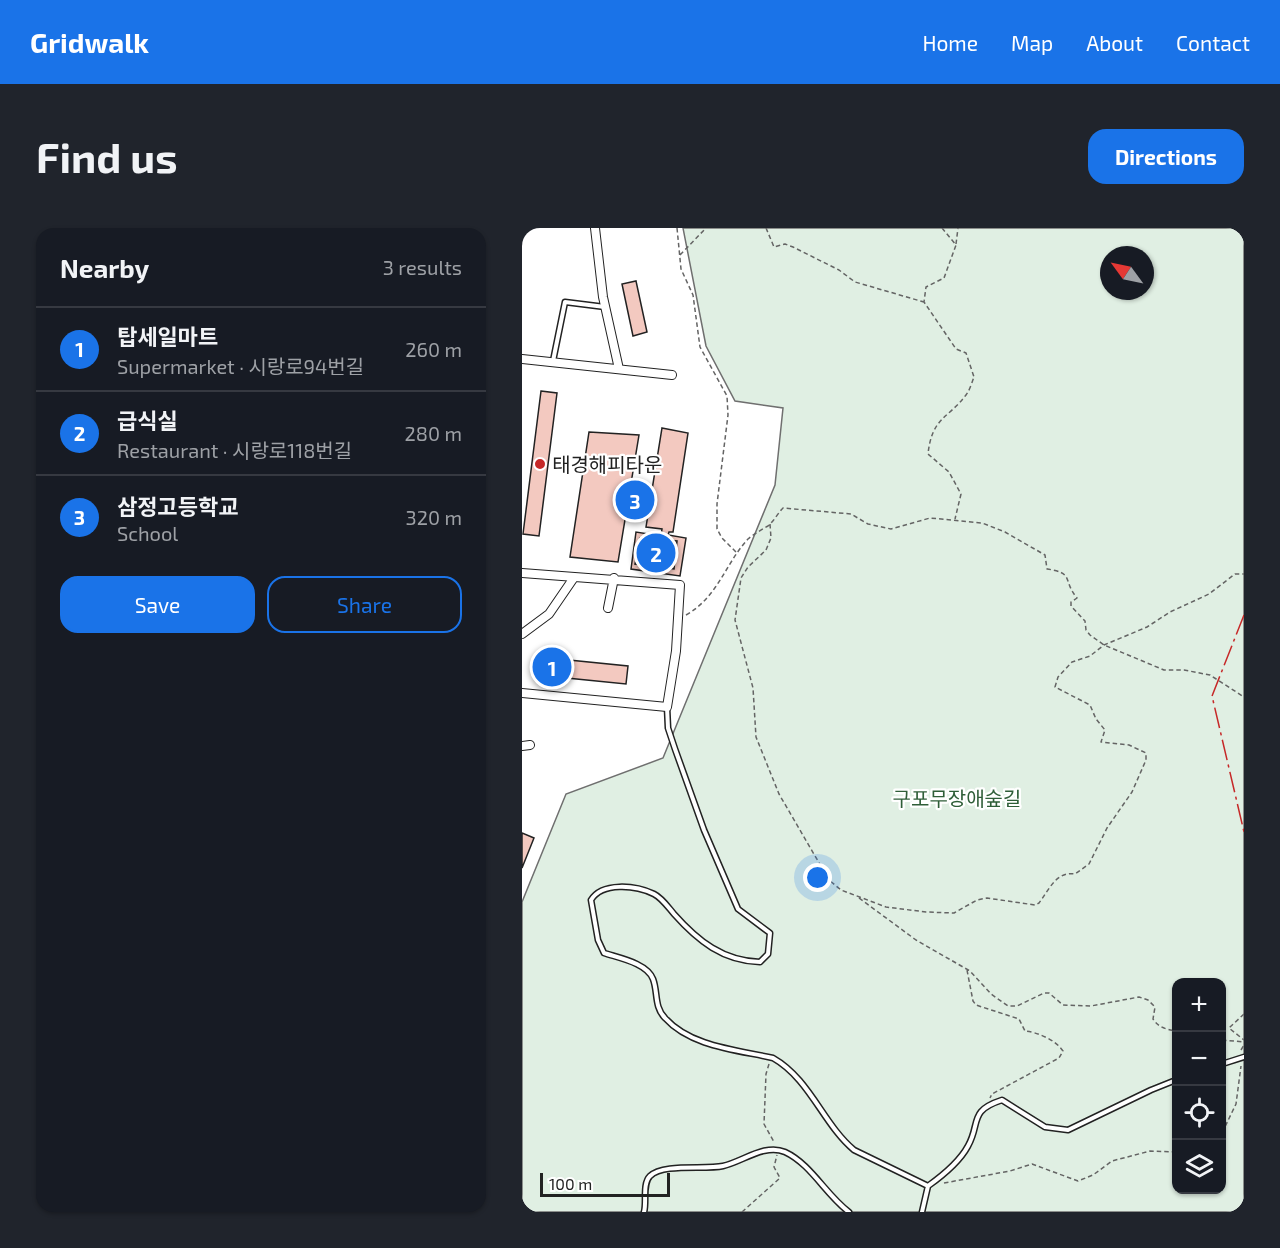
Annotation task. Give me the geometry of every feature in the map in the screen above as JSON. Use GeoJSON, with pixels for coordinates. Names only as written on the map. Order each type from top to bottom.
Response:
{"type":"FeatureCollection","features":[{"type":"Feature","properties":{"kind":"street"},"geometry":{"type":"LineString","coordinates":[[595,228],[606,307],[619,369]]}},
{"type":"Feature","properties":{"kind":"street"},"geometry":{"type":"LineString","coordinates":[[522,359],[672,375]]}},
{"type":"Feature","properties":{"kind":"street"},"geometry":{"type":"LineString","coordinates":[[522,573],[573,579],[614,578],[680,585],[679,618],[667,707],[522,693]]}},
{"type":"Feature","properties":{"kind":"street"},"geometry":{"type":"LineString","coordinates":[[608,608],[614,578]]}},
{"type":"Feature","properties":{"kind":"street"},"geometry":{"type":"LineString","coordinates":[[522,633],[549,614],[573,579]]}},
{"type":"Feature","properties":{"kind":"lane"},"geometry":{"type":"LineString","coordinates":[[552,362],[565,302],[606,307]]}},
{"type":"Feature","properties":{"kind":"lane"},"geometry":{"type":"LineString","coordinates":[[667,707],[668,728],[704,830],[738,909],[770,933],[768,954],[760,962],[729,958],[696,937],[654,895],[622,888],[603,888],[596,892],[591,900],[598,940],[604,953],[645,969],[653,979],[654,997],[663,1017],[676,1029],[696,1039],[778,1061],[799,1080],[854,1150],[928,1186]]}},
{"type":"Feature","properties":{"kind":"lane"},"geometry":{"type":"LineString","coordinates":[[1226,1062],[1241,1057]]}},
{"type":"Feature","properties":{"kind":"lane"},"geometry":{"type":"LineString","coordinates":[[922,1212],[928,1186],[940,1178],[969,1145],[978,1115],[987,1105],[1002,1101],[1045,1127],[1068,1130],[1172,1082]]}},
{"type":"Feature","properties":{"kind":"lane"},"geometry":{"type":"LineString","coordinates":[[644,1212],[646,1182],[655,1173],[690,1167],[721,1167],[766,1150],[777,1150],[796,1160],[835,1202],[849,1212]]}},
{"type":"Feature","properties":{"kind":"path"},"geometry":{"type":"LineString","coordinates":[[677,228],[681,268],[693,295],[700,347],[727,396],[728,415],[717,504],[717,529],[722,538],[738,553]]}},
{"type":"Feature","properties":{"kind":"path"},"geometry":{"type":"LineString","coordinates":[[679,256],[706,228]]}},
{"type":"Feature","properties":{"kind":"path"},"geometry":{"type":"LineString","coordinates":[[766,228],[766,234],[774,247],[786,244],[793,246],[839,270],[855,282],[924,302],[956,349],[966,353],[974,377],[967,394],[949,410],[930,438],[928,454],[949,472],[961,494],[955,520]]}},
{"type":"Feature","properties":{"kind":"path"},"geometry":{"type":"LineString","coordinates":[[942,228],[956,245]]}},
{"type":"Feature","properties":{"kind":"path"},"geometry":{"type":"LineString","coordinates":[[924,302],[926,287],[944,278],[956,245],[958,228]]}},
{"type":"Feature","properties":{"kind":"path"},"geometry":{"type":"LineString","coordinates":[[679,618],[710,597],[730,562],[750,538],[770,524],[783,508],[850,514],[868,524],[891,529],[924,518],[955,520],[994,526],[1045,555],[1047,569],[1068,575],[1070,590],[1077,598],[1071,602],[1071,606],[1085,621],[1086,630],[1090,635],[1104,645],[1164,670],[1184,670],[1210,675],[1244,697]]}},
{"type":"Feature","properties":{"kind":"path"},"geometry":{"type":"LineString","coordinates":[[770,524],[771,538],[766,550],[748,567],[741,578],[735,620],[753,688],[756,737],[779,794],[824,872],[835,885],[886,907],[954,913],[977,900],[987,898],[1035,905],[1039,903],[1055,880],[1070,873],[1075,874],[1089,864],[1113,819],[1132,792],[1146,760],[1146,753],[1142,749],[1118,742],[1101,742],[1105,730],[1093,715],[1090,705],[1055,687],[1058,677],[1072,662],[1090,656],[1104,645],[1147,627],[1170,612],[1209,594],[1235,574],[1244,574]]}},
{"type":"Feature","properties":{"kind":"path"},"geometry":{"type":"LineString","coordinates":[[856,896],[916,940],[967,969],[991,994],[1008,1006],[1017,1006],[1044,993],[1049,993],[1063,1005],[1091,1006],[1139,997],[1148,1000],[1155,1007],[1153,1019],[1156,1024],[1162,1029],[1172,1030]]}},
{"type":"Feature","properties":{"kind":"path"},"geometry":{"type":"LineString","coordinates":[[967,969],[976,1005],[1019,1019],[1025,1031],[1036,1032],[1059,1045],[1063,1051],[1059,1058],[1036,1072],[992,1094],[987,1105]]}},
{"type":"Feature","properties":{"kind":"path"},"geometry":{"type":"LineString","coordinates":[[1244,1014],[1229,1028],[1244,1042]]}},
{"type":"Feature","properties":{"kind":"path"},"geometry":{"type":"LineString","coordinates":[[1226,1040],[1244,1042]]}},
{"type":"Feature","properties":{"kind":"path"},"geometry":{"type":"LineString","coordinates":[[1226,1125],[1232,1116],[1239,1094],[1244,1042]]}},
{"type":"Feature","properties":{"kind":"path"},"geometry":{"type":"LineString","coordinates":[[742,1212],[780,1178],[774,1167],[777,1150],[764,1124],[765,1074],[769,1064],[778,1061]]}},
{"type":"Feature","properties":{"kind":"path"},"geometry":{"type":"LineString","coordinates":[[944,1182],[1010,1171],[1032,1164],[1078,1181],[1093,1175],[1112,1161],[1150,1151],[1172,1152]]}},
{"type":"Feature","properties":{"kind":"green space","name":"구포무장애숲길"},"geometry":{"type":"Polygon","coordinates":[[[683,228],[1244,228],[1244,1212],[522,1212],[522,902],[566,794],[663,758],[775,485],[783,408],[735,401],[706,346],[683,228]]]}},
{"type":"Feature","properties":{"kind":"building"},"geometry":{"type":"Polygon","coordinates":[[[636,281],[647,332],[633,336],[622,284],[636,281]]]}},
{"type":"Feature","properties":{"kind":"building","name":"태경해피타운"},"geometry":{"type":"Polygon","coordinates":[[[541,391],[557,393],[539,536],[523,534],[541,391]]]}},
{"type":"Feature","properties":{"kind":"building"},"geometry":{"type":"Polygon","coordinates":[[[662,428],[688,433],[673,532],[669,532],[668,535],[686,538],[680,576],[631,569],[636,532],[661,536],[662,529],[646,527],[662,428]]]}},
{"type":"Feature","properties":{"kind":"building"},"geometry":{"type":"Polygon","coordinates":[[[589,432],[639,435],[618,562],[570,557],[589,432]]]}},
{"type":"Feature","properties":{"kind":"building"},"geometry":{"type":"Polygon","coordinates":[[[640,538],[677,541],[674,569],[635,564],[640,538]]]}},
{"type":"Feature","properties":{"kind":"building"},"geometry":{"type":"Polygon","coordinates":[[[549,658],[628,666],[626,684],[547,676],[549,658]]]}},
{"type":"Feature","properties":{"kind":"building"},"geometry":{"type":"Polygon","coordinates":[[[522,833],[534,838],[522,868],[522,833]]]}},
{"type":"Feature","properties":{"kind":"power"},"geometry":{"type":"LineString","coordinates":[[1244,615],[1212,696],[1244,832]]}},
{"type":"Feature","properties":{"kind":"place","name":"태경해피타운"},"geometry":{"type":"Point","coordinates":[540,464]}},
{"type":"Feature","properties":{"kind":"place","name":"삼정고등학교"},"geometry":{"type":"Point","coordinates":[635,500]}},
{"type":"Feature","properties":{"kind":"place","name":"급식실"},"geometry":{"type":"Point","coordinates":[656,553]}},
{"type":"Feature","properties":{"kind":"place","name":"탑세일마트"},"geometry":{"type":"Point","coordinates":[552,667]}}]}
